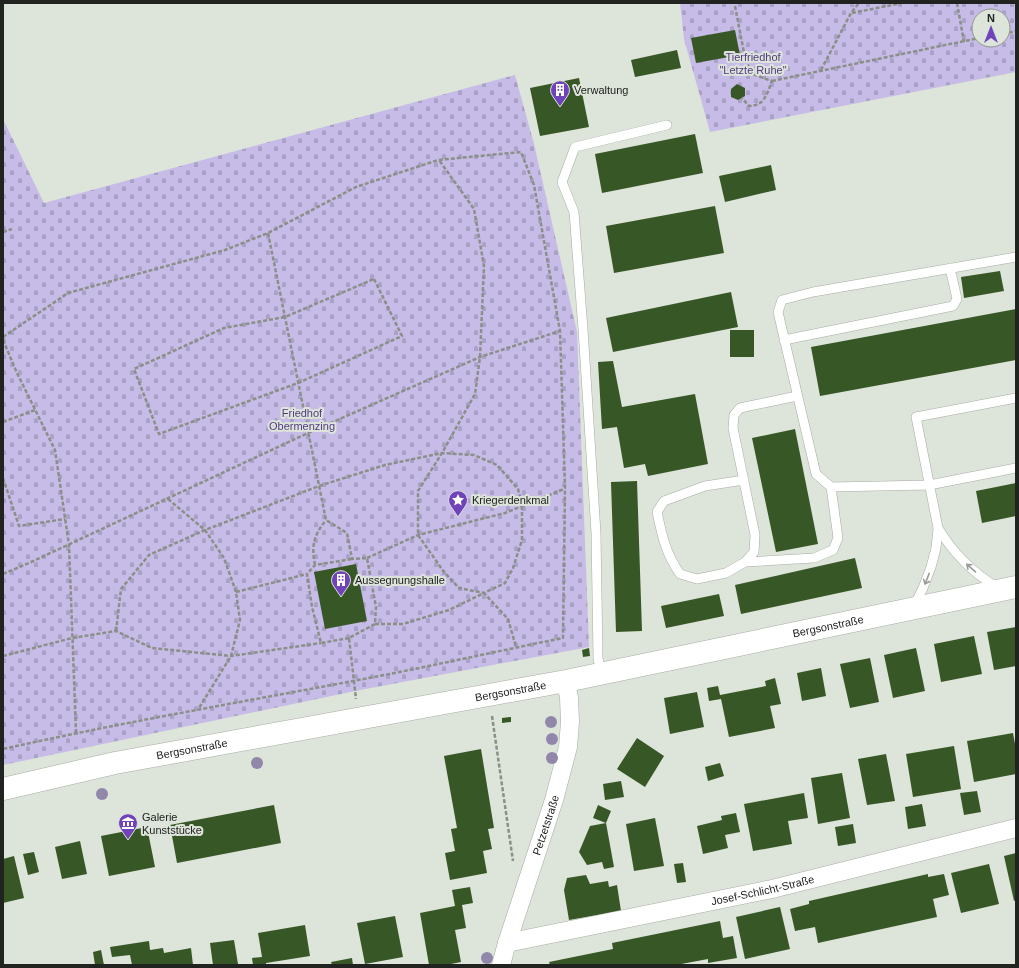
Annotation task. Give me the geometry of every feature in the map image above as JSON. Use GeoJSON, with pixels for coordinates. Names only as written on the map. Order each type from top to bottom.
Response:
{"type":"FeatureCollection","features":[{"type":"Feature","properties":{"kind":"street","name":"Bergsonstraße"},"geometry":{"type":"LineString","coordinates":[[3,789],[115,764],[566,681],[1009,589]]}},
{"type":"Feature","properties":{"kind":"street","name":"Petzetstraße"},"geometry":{"type":"LineString","coordinates":[[502,965],[507,943],[554,800],[568,747],[570,722],[569,698],[566,681]]}},
{"type":"Feature","properties":{"kind":"street","name":"Josef-Schlicht-Straße"},"geometry":{"type":"LineString","coordinates":[[507,943],[772,889],[1016,828]]}},
{"type":"Feature","properties":{"kind":"lane"},"geometry":{"type":"LineString","coordinates":[[601,673],[598,658],[595,525],[574,212],[562,182],[575,147],[667,125]]}},
{"type":"Feature","properties":{"kind":"lane"},"geometry":{"type":"LineString","coordinates":[[745,562],[814,558],[833,550],[838,538],[831,487],[816,474],[784,340],[778,312],[782,300],[813,292],[1016,257]]}},
{"type":"Feature","properties":{"kind":"lane"},"geometry":{"type":"LineString","coordinates":[[784,340],[953,306],[957,299],[950,268]]}},
{"type":"Feature","properties":{"kind":"lane"},"geometry":{"type":"LineString","coordinates":[[744,480],[705,486],[664,501],[657,512],[660,530],[670,559],[680,574],[697,579],[726,573],[745,562],[754,552],[756,535],[733,428],[734,415],[740,408],[798,396]]}},
{"type":"Feature","properties":{"kind":"lane"},"geometry":{"type":"LineString","coordinates":[[912,609],[923,588],[931,567],[936,548],[938,528],[916,417],[1016,398]]}},
{"type":"Feature","properties":{"kind":"lane"},"geometry":{"type":"LineString","coordinates":[[831,487],[930,485],[1016,468]]}},
{"type":"Feature","properties":{"kind":"lane"},"geometry":{"type":"LineString","coordinates":[[938,528],[948,545],[982,578],[1009,589]]}},
{"type":"Feature","properties":{"kind":"path"},"geometry":{"type":"LineString","coordinates":[[820,71],[851,13],[859,3]]}},
{"type":"Feature","properties":{"kind":"path"},"geometry":{"type":"LineString","coordinates":[[851,13],[902,3]]}},
{"type":"Feature","properties":{"kind":"path"},"geometry":{"type":"LineString","coordinates":[[957,3],[964,42]]}},
{"type":"Feature","properties":{"kind":"path"},"geometry":{"type":"LineString","coordinates":[[735,6],[745,58],[752,74],[772,80],[971,40]]}},
{"type":"Feature","properties":{"kind":"path"},"geometry":{"type":"LineString","coordinates":[[742,98],[749,106],[756,106],[765,99],[772,80]]}},
{"type":"Feature","properties":{"kind":"path"},"geometry":{"type":"LineString","coordinates":[[3,336],[68,294],[225,250],[268,233],[356,187],[438,160],[521,152],[534,185],[560,331],[565,488],[563,638],[354,680],[76,732],[3,749]]}},
{"type":"Feature","properties":{"kind":"path"},"geometry":{"type":"LineString","coordinates":[[438,160],[474,209],[484,266],[480,357],[475,394],[418,491],[418,535],[444,572],[459,588],[484,593],[508,619],[516,647]]}},
{"type":"Feature","properties":{"kind":"path"},"geometry":{"type":"LineString","coordinates":[[3,232],[12,229]]}},
{"type":"Feature","properties":{"kind":"path"},"geometry":{"type":"LineString","coordinates":[[268,233],[326,520],[347,533],[352,559]]}},
{"type":"Feature","properties":{"kind":"path"},"geometry":{"type":"LineString","coordinates":[[374,279],[402,336],[298,383],[159,434],[134,369],[224,328],[285,317],[374,279]]}},
{"type":"Feature","properties":{"kind":"path"},"geometry":{"type":"LineString","coordinates":[[3,574],[29,564],[308,433],[480,357],[560,331]]}},
{"type":"Feature","properties":{"kind":"path"},"geometry":{"type":"LineString","coordinates":[[3,340],[17,373],[55,450],[69,545],[76,732]]}},
{"type":"Feature","properties":{"kind":"path"},"geometry":{"type":"LineString","coordinates":[[3,422],[35,410]]}},
{"type":"Feature","properties":{"kind":"path"},"geometry":{"type":"LineString","coordinates":[[3,656],[72,638],[116,631],[152,648],[231,656],[349,638],[375,624],[403,624],[449,610],[506,583],[513,568],[522,540],[522,505],[518,489],[497,465],[474,455],[442,452],[385,465],[319,486],[205,530],[149,555],[121,589],[116,631]]}},
{"type":"Feature","properties":{"kind":"path"},"geometry":{"type":"LineString","coordinates":[[3,478],[19,526],[65,519]]}},
{"type":"Feature","properties":{"kind":"path"},"geometry":{"type":"LineString","coordinates":[[236,592],[307,574],[316,565],[367,558],[418,535],[504,513],[565,488]]}},
{"type":"Feature","properties":{"kind":"path"},"geometry":{"type":"LineString","coordinates":[[168,499],[205,530],[224,558],[236,592],[240,620],[231,656],[198,708]]}},
{"type":"Feature","properties":{"kind":"path"},"geometry":{"type":"LineString","coordinates":[[316,565],[313,556],[313,541],[318,530],[326,520]]}},
{"type":"Feature","properties":{"kind":"path"},"geometry":{"type":"LineString","coordinates":[[367,558],[376,607],[375,624]]}},
{"type":"Feature","properties":{"kind":"path"},"geometry":{"type":"LineString","coordinates":[[307,574],[312,608],[320,643]]}},
{"type":"Feature","properties":{"kind":"path"},"geometry":{"type":"LineString","coordinates":[[349,638],[357,704]]}},
{"type":"Feature","properties":{"kind":"path"},"geometry":{"type":"LineString","coordinates":[[492,711],[513,863]]}},
{"type":"Feature","properties":{"kind":"green space","name":"Tierfriedhof \"Letzte Ruhe\""},"geometry":{"type":"Polygon","coordinates":[[[680,3],[1016,3],[1016,72],[710,132],[684,39],[680,3]]]}},
{"type":"Feature","properties":{"kind":"green space","name":"Friedhof Obermenzing"},"geometry":{"type":"Polygon","coordinates":[[[515,75],[534,144],[577,332],[589,647],[355,691],[3,765],[3,119],[44,203],[515,75]]]}},
{"type":"Feature","properties":{"kind":"building"},"geometry":{"type":"Polygon","coordinates":[[[735,30],[740,55],[696,63],[691,38],[735,30]]]}},
{"type":"Feature","properties":{"kind":"building"},"geometry":{"type":"Polygon","coordinates":[[[677,50],[681,68],[635,77],[631,60],[677,50]]]}},
{"type":"Feature","properties":{"kind":"building","name":"Verwaltung"},"geometry":{"type":"Polygon","coordinates":[[[579,78],[589,127],[540,136],[530,88],[579,78]]]}},
{"type":"Feature","properties":{"kind":"building"},"geometry":{"type":"Polygon","coordinates":[[[737,84],[745,88],[745,96],[738,100],[731,97],[731,89],[737,84]]]}},
{"type":"Feature","properties":{"kind":"building"},"geometry":{"type":"Polygon","coordinates":[[[695,134],[703,173],[602,193],[595,154],[695,134]]]}},
{"type":"Feature","properties":{"kind":"building"},"geometry":{"type":"Polygon","coordinates":[[[771,165],[776,190],[725,202],[719,176],[771,165]]]}},
{"type":"Feature","properties":{"kind":"building"},"geometry":{"type":"Polygon","coordinates":[[[715,206],[724,253],[614,273],[606,226],[715,206]]]}},
{"type":"Feature","properties":{"kind":"building"},"geometry":{"type":"Polygon","coordinates":[[[1000,271],[1004,291],[964,298],[961,277],[1000,271]]]}},
{"type":"Feature","properties":{"kind":"building"},"geometry":{"type":"Polygon","coordinates":[[[731,292],[738,327],[613,352],[606,318],[731,292]]]}},
{"type":"Feature","properties":{"kind":"building"},"geometry":{"type":"Polygon","coordinates":[[[1016,309],[1016,360],[820,396],[811,347],[1016,309]]]}},
{"type":"Feature","properties":{"kind":"building"},"geometry":{"type":"Polygon","coordinates":[[[730,330],[754,330],[754,357],[730,357],[730,330]]]}},
{"type":"Feature","properties":{"kind":"building"},"geometry":{"type":"Polygon","coordinates":[[[613,361],[622,407],[695,394],[708,464],[648,476],[645,464],[624,468],[617,427],[602,429],[598,362],[613,361]]]}},
{"type":"Feature","properties":{"kind":"building"},"geometry":{"type":"Polygon","coordinates":[[[795,429],[818,544],[776,552],[752,438],[795,429]]]}},
{"type":"Feature","properties":{"kind":"building"},"geometry":{"type":"Polygon","coordinates":[[[637,481],[642,631],[616,632],[611,482],[637,481]]]}},
{"type":"Feature","properties":{"kind":"building"},"geometry":{"type":"Polygon","coordinates":[[[1016,483],[1016,516],[982,523],[976,491],[1016,483]]]}},
{"type":"Feature","properties":{"kind":"building"},"geometry":{"type":"Polygon","coordinates":[[[855,558],[862,588],[741,614],[735,585],[855,558]]]}},
{"type":"Feature","properties":{"kind":"building","name":"Aussegnungshalle"},"geometry":{"type":"Polygon","coordinates":[[[356,564],[367,621],[325,629],[314,572],[356,564]]]}},
{"type":"Feature","properties":{"kind":"building"},"geometry":{"type":"Polygon","coordinates":[[[719,594],[724,616],[666,628],[661,606],[719,594]]]}},
{"type":"Feature","properties":{"kind":"building"},"geometry":{"type":"Polygon","coordinates":[[[1016,627],[1016,666],[994,670],[987,632],[1016,627]]]}},
{"type":"Feature","properties":{"kind":"building"},"geometry":{"type":"Polygon","coordinates":[[[974,636],[982,674],[941,682],[934,644],[974,636]]]}},
{"type":"Feature","properties":{"kind":"building"},"geometry":{"type":"Polygon","coordinates":[[[589,648],[590,656],[583,657],[582,650],[589,648]]]}},
{"type":"Feature","properties":{"kind":"building"},"geometry":{"type":"Polygon","coordinates":[[[916,648],[925,691],[893,698],[884,655],[916,648]]]}},
{"type":"Feature","properties":{"kind":"building"},"geometry":{"type":"Polygon","coordinates":[[[870,658],[879,702],[850,708],[840,664],[870,658]]]}},
{"type":"Feature","properties":{"kind":"building"},"geometry":{"type":"Polygon","coordinates":[[[821,668],[826,696],[802,701],[797,673],[821,668]]]}},
{"type":"Feature","properties":{"kind":"building"},"geometry":{"type":"Polygon","coordinates":[[[775,678],[781,704],[770,706],[775,728],[729,737],[721,699],[709,701],[707,688],[718,686],[720,695],[766,686],[765,681],[775,678]]]}},
{"type":"Feature","properties":{"kind":"building"},"geometry":{"type":"Polygon","coordinates":[[[697,692],[704,727],[670,734],[664,698],[697,692]]]}},
{"type":"Feature","properties":{"kind":"building"},"geometry":{"type":"Polygon","coordinates":[[[511,717],[511,722],[502,723],[502,718],[511,717]]]}},
{"type":"Feature","properties":{"kind":"building"},"geometry":{"type":"Polygon","coordinates":[[[1013,733],[1016,749],[1016,774],[974,782],[967,741],[1013,733]]]}},
{"type":"Feature","properties":{"kind":"building"},"geometry":{"type":"Polygon","coordinates":[[[637,738],[664,756],[645,787],[617,769],[637,738]]]}},
{"type":"Feature","properties":{"kind":"building"},"geometry":{"type":"Polygon","coordinates":[[[954,746],[961,789],[913,797],[906,754],[954,746]]]}},
{"type":"Feature","properties":{"kind":"building"},"geometry":{"type":"Polygon","coordinates":[[[481,749],[494,828],[488,829],[492,849],[483,851],[487,873],[450,880],[445,853],[455,851],[451,829],[457,828],[444,756],[481,749]]]}},
{"type":"Feature","properties":{"kind":"building"},"geometry":{"type":"Polygon","coordinates":[[[886,754],[895,801],[867,805],[858,759],[886,754]]]}},
{"type":"Feature","properties":{"kind":"building"},"geometry":{"type":"Polygon","coordinates":[[[720,763],[724,776],[708,781],[705,767],[720,763]]]}},
{"type":"Feature","properties":{"kind":"building"},"geometry":{"type":"Polygon","coordinates":[[[842,773],[850,818],[818,824],[811,778],[842,773]]]}},
{"type":"Feature","properties":{"kind":"building"},"geometry":{"type":"Polygon","coordinates":[[[621,781],[624,797],[605,800],[603,784],[621,781]]]}},
{"type":"Feature","properties":{"kind":"building"},"geometry":{"type":"Polygon","coordinates":[[[977,791],[981,812],[964,815],[960,793],[977,791]]]}},
{"type":"Feature","properties":{"kind":"building"},"geometry":{"type":"Polygon","coordinates":[[[804,793],[808,818],[788,821],[792,844],[753,851],[744,804],[804,793]]]}},
{"type":"Feature","properties":{"kind":"building"},"geometry":{"type":"Polygon","coordinates":[[[922,804],[926,826],[908,829],[905,807],[922,804]]]}},
{"type":"Feature","properties":{"kind":"building"},"geometry":{"type":"Polygon","coordinates":[[[274,805],[281,843],[177,863],[170,825],[274,805]]]}},
{"type":"Feature","properties":{"kind":"building"},"geometry":{"type":"Polygon","coordinates":[[[598,805],[611,811],[606,823],[593,818],[598,805]]]}},
{"type":"Feature","properties":{"kind":"building"},"geometry":{"type":"Polygon","coordinates":[[[736,813],[740,832],[725,835],[728,848],[703,854],[697,826],[722,820],[721,816],[736,813]]]}},
{"type":"Feature","properties":{"kind":"building"},"geometry":{"type":"Polygon","coordinates":[[[655,818],[664,866],[634,871],[626,824],[655,818]]]}},
{"type":"Feature","properties":{"kind":"building"},"geometry":{"type":"Polygon","coordinates":[[[606,823],[614,867],[604,869],[602,862],[587,865],[579,852],[590,826],[606,823]]]}},
{"type":"Feature","properties":{"kind":"building"},"geometry":{"type":"Polygon","coordinates":[[[853,824],[856,843],[838,846],[835,827],[853,824]]]}},
{"type":"Feature","properties":{"kind":"building"},"geometry":{"type":"Polygon","coordinates":[[[147,827],[155,867],[109,876],[101,836],[147,827]]]}},
{"type":"Feature","properties":{"kind":"building"},"geometry":{"type":"Polygon","coordinates":[[[80,841],[87,874],[62,879],[55,847],[80,841]]]}},
{"type":"Feature","properties":{"kind":"building"},"geometry":{"type":"Polygon","coordinates":[[[34,852],[39,872],[28,875],[23,854],[34,852]]]}},
{"type":"Feature","properties":{"kind":"building"},"geometry":{"type":"Polygon","coordinates":[[[1016,853],[1016,900],[1014,901],[1004,856],[1016,853]]]}},
{"type":"Feature","properties":{"kind":"building"},"geometry":{"type":"Polygon","coordinates":[[[14,856],[24,898],[3,903],[3,859],[14,856]]]}},
{"type":"Feature","properties":{"kind":"building"},"geometry":{"type":"Polygon","coordinates":[[[683,863],[686,882],[677,883],[674,864],[683,863]]]}},
{"type":"Feature","properties":{"kind":"building"},"geometry":{"type":"Polygon","coordinates":[[[989,864],[999,904],[961,913],[951,873],[989,864]]]}},
{"type":"Feature","properties":{"kind":"building"},"geometry":{"type":"Polygon","coordinates":[[[928,874],[928,877],[944,874],[949,895],[933,899],[937,917],[818,943],[815,927],[795,931],[790,909],[809,904],[809,901],[928,874]]]}},
{"type":"Feature","properties":{"kind":"building"},"geometry":{"type":"Polygon","coordinates":[[[586,875],[590,884],[608,881],[609,887],[617,885],[621,911],[569,920],[564,890],[567,878],[586,875]]]}},
{"type":"Feature","properties":{"kind":"building"},"geometry":{"type":"Polygon","coordinates":[[[470,887],[473,903],[462,905],[466,928],[455,930],[461,962],[446,965],[429,965],[420,913],[455,906],[452,890],[470,887]]]}},
{"type":"Feature","properties":{"kind":"building"},"geometry":{"type":"Polygon","coordinates":[[[780,907],[790,949],[745,959],[736,917],[780,907]]]}},
{"type":"Feature","properties":{"kind":"building"},"geometry":{"type":"Polygon","coordinates":[[[395,916],[403,957],[365,964],[357,923],[395,916]]]}},
{"type":"Feature","properties":{"kind":"building"},"geometry":{"type":"Polygon","coordinates":[[[720,921],[723,938],[733,936],[737,958],[708,963],[708,959],[676,965],[550,965],[549,962],[613,949],[612,943],[720,921]]]}},
{"type":"Feature","properties":{"kind":"building"},"geometry":{"type":"Polygon","coordinates":[[[305,925],[310,956],[266,963],[266,965],[253,965],[252,958],[262,957],[258,933],[305,925]]]}},
{"type":"Feature","properties":{"kind":"building"},"geometry":{"type":"Polygon","coordinates":[[[234,940],[238,964],[213,965],[210,943],[234,940]]]}},
{"type":"Feature","properties":{"kind":"building"},"geometry":{"type":"Polygon","coordinates":[[[149,941],[150,950],[163,948],[164,953],[191,948],[193,965],[132,965],[130,955],[112,957],[110,947],[149,941]]]}},
{"type":"Feature","properties":{"kind":"building"},"geometry":{"type":"Polygon","coordinates":[[[101,950],[104,965],[95,965],[93,952],[101,950]]]}},
{"type":"Feature","properties":{"kind":"building"},"geometry":{"type":"Polygon","coordinates":[[[352,958],[353,965],[332,965],[331,962],[352,958]]]}},
{"type":"Feature","properties":{"kind":"place","name":"Verwaltung"},"geometry":{"type":"Point","coordinates":[560,107]}},
{"type":"Feature","properties":{"kind":"place","name":"Kriegerdenkmal"},"geometry":{"type":"Point","coordinates":[458,517]}},
{"type":"Feature","properties":{"kind":"place","name":"Aussegnungshalle"},"geometry":{"type":"Point","coordinates":[341,597]}},
{"type":"Feature","properties":{"kind":"place","name":"Galerie Kunststücke"},"geometry":{"type":"Point","coordinates":[128,840]}}]}
